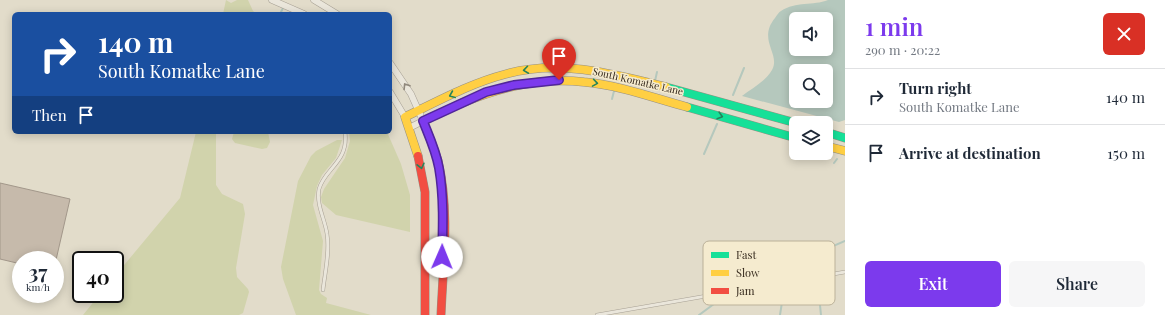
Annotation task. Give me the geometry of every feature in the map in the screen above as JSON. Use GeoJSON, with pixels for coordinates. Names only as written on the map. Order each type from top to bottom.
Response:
{"type":"FeatureCollection","features":[{"type":"Feature","properties":{"kind":"street"},"geometry":{"type":"LineString","coordinates":[[272,0],[299,12]]}},
{"type":"Feature","properties":{"kind":"street"},"geometry":{"type":"LineString","coordinates":[[314,0],[334,12]]}},
{"type":"Feature","properties":{"kind":"street"},"geometry":{"type":"LineString","coordinates":[[392,66],[411,94],[419,110],[436,155],[442,191],[443,214],[440,315]]}},
{"type":"Feature","properties":{"kind":"street","name":"South Komatke Lane"},"geometry":{"type":"LineString","coordinates":[[404,117],[496,77],[522,70],[537,68],[572,68],[607,72],[789,121]]}},
{"type":"Feature","properties":{"kind":"street","name":"South Komatke Lane"},"geometry":{"type":"LineString","coordinates":[[409,128],[486,92],[500,88],[543,81],[577,81],[637,92],[789,136]]}},
{"type":"Feature","properties":{"kind":"street"},"geometry":{"type":"LineString","coordinates":[[392,96],[409,128],[420,160],[425,192],[425,315]]}},
{"type":"Feature","properties":{"kind":"street"},"geometry":{"type":"LineString","coordinates":[[833,134],[845,138]]}},
{"type":"Feature","properties":{"kind":"street"},"geometry":{"type":"LineString","coordinates":[[833,148],[845,151]]}},
{"type":"Feature","properties":{"kind":"lane"},"geometry":{"type":"LineString","coordinates":[[323,290],[328,245],[327,233],[318,199],[321,185],[341,156],[345,134]]}},
{"type":"Feature","properties":{"kind":"lane"},"geometry":{"type":"LineString","coordinates":[[835,274],[845,272]]}},
{"type":"Feature","properties":{"kind":"lane"},"geometry":{"type":"LineString","coordinates":[[597,315],[703,297]]}},
{"type":"Feature","properties":{"kind":"green space"},"geometry":{"type":"Polygon","coordinates":[[[226,0],[231,3],[237,0],[248,0],[254,12],[223,12],[226,0]]]}},
{"type":"Feature","properties":{"kind":"green space"},"geometry":{"type":"Polygon","coordinates":[[[196,134],[216,134],[216,185],[222,194],[243,204],[245,214],[236,268],[237,277],[249,292],[243,313],[239,315],[83,315],[93,303],[124,303],[124,265],[180,198],[196,134]]]}},
{"type":"Feature","properties":{"kind":"green space"},"geometry":{"type":"Polygon","coordinates":[[[233,134],[268,134],[270,142],[267,148],[262,149],[235,143],[232,139],[233,134]]]}},
{"type":"Feature","properties":{"kind":"green space"},"geometry":{"type":"Polygon","coordinates":[[[349,134],[388,134],[401,164],[410,195],[410,232],[336,215],[322,203],[321,197],[324,189],[345,158],[350,141],[349,134]]]}},
{"type":"Feature","properties":{"kind":"green space"},"geometry":{"type":"Polygon","coordinates":[[[337,140],[342,140],[336,158],[322,175],[317,186],[313,205],[323,241],[319,290],[321,294],[327,298],[326,303],[371,315],[296,315],[283,279],[281,267],[298,181],[311,156],[316,151],[337,140]]]}},
{"type":"Feature","properties":{"kind":"shaded area"},"geometry":{"type":"Polygon","coordinates":[[[828,0],[845,0],[845,120],[839,122],[833,120],[833,116],[817,116],[742,96],[763,81],[772,70],[774,58],[768,33],[770,26],[780,11],[793,6],[828,0]]]}},
{"type":"Feature","properties":{"kind":"building"},"geometry":{"type":"Polygon","coordinates":[[[0,183],[70,199],[58,251],[12,251],[12,262],[0,259],[0,183]]]}},
{"type":"Feature","properties":{"kind":"waterway"},"geometry":{"type":"LineString","coordinates":[[281,12],[283,8]]}},
{"type":"Feature","properties":{"kind":"waterway"},"geometry":{"type":"LineString","coordinates":[[733,95],[744,68]]}},
{"type":"Feature","properties":{"kind":"waterway"},"geometry":{"type":"LineString","coordinates":[[655,81],[657,72]]}},
{"type":"Feature","properties":{"kind":"waterway"},"geometry":{"type":"LineString","coordinates":[[612,99],[614,91]]}},
{"type":"Feature","properties":{"kind":"waterway"},"geometry":{"type":"LineString","coordinates":[[704,154],[717,124]]}},
{"type":"Feature","properties":{"kind":"waterway"},"geometry":{"type":"LineString","coordinates":[[834,163],[837,159]]}},
{"type":"Feature","properties":{"kind":"waterway"},"geometry":{"type":"LineString","coordinates":[[835,245],[845,241]]}},
{"type":"Feature","properties":{"kind":"waterway"},"geometry":{"type":"LineString","coordinates":[[699,315],[713,305]]}},
{"type":"Feature","properties":{"kind":"waterway"},"geometry":{"type":"LineString","coordinates":[[780,315],[782,305]]}},
{"type":"Feature","properties":{"kind":"waterway"},"geometry":{"type":"LineString","coordinates":[[820,305],[821,315]]}},
{"type":"Feature","properties":{"kind":"traffic: fast"},"geometry":{"type":"LineString","coordinates":[[666,87],[789,121]]}},
{"type":"Feature","properties":{"kind":"traffic: fast"},"geometry":{"type":"LineString","coordinates":[[687,107],[789,136]]}},
{"type":"Feature","properties":{"kind":"traffic: fast"},"geometry":{"type":"LineString","coordinates":[[833,134],[845,138]]}},
{"type":"Feature","properties":{"kind":"traffic: slow"},"geometry":{"type":"LineString","coordinates":[[418,156],[405,117],[467,87],[506,74],[546,68],[567,68],[607,73],[666,87]]}},
{"type":"Feature","properties":{"kind":"traffic: slow"},"geometry":{"type":"LineString","coordinates":[[462,103],[507,88],[537,82],[568,81],[610,86],[687,107]]}},
{"type":"Feature","properties":{"kind":"traffic: slow"},"geometry":{"type":"LineString","coordinates":[[833,148],[845,151]]}},
{"type":"Feature","properties":{"kind":"traffic: jam"},"geometry":{"type":"LineString","coordinates":[[441,315],[445,238],[444,199],[438,161],[423,121],[462,103]]}},
{"type":"Feature","properties":{"kind":"traffic: jam"},"geometry":{"type":"LineString","coordinates":[[418,156],[425,192],[425,315]]}},
{"type":"Feature","properties":{"kind":"route"},"geometry":{"type":"LineString","coordinates":[[442,257],[443,214],[439,167],[423,121],[486,92],[514,85],[559,80]]}}]}
